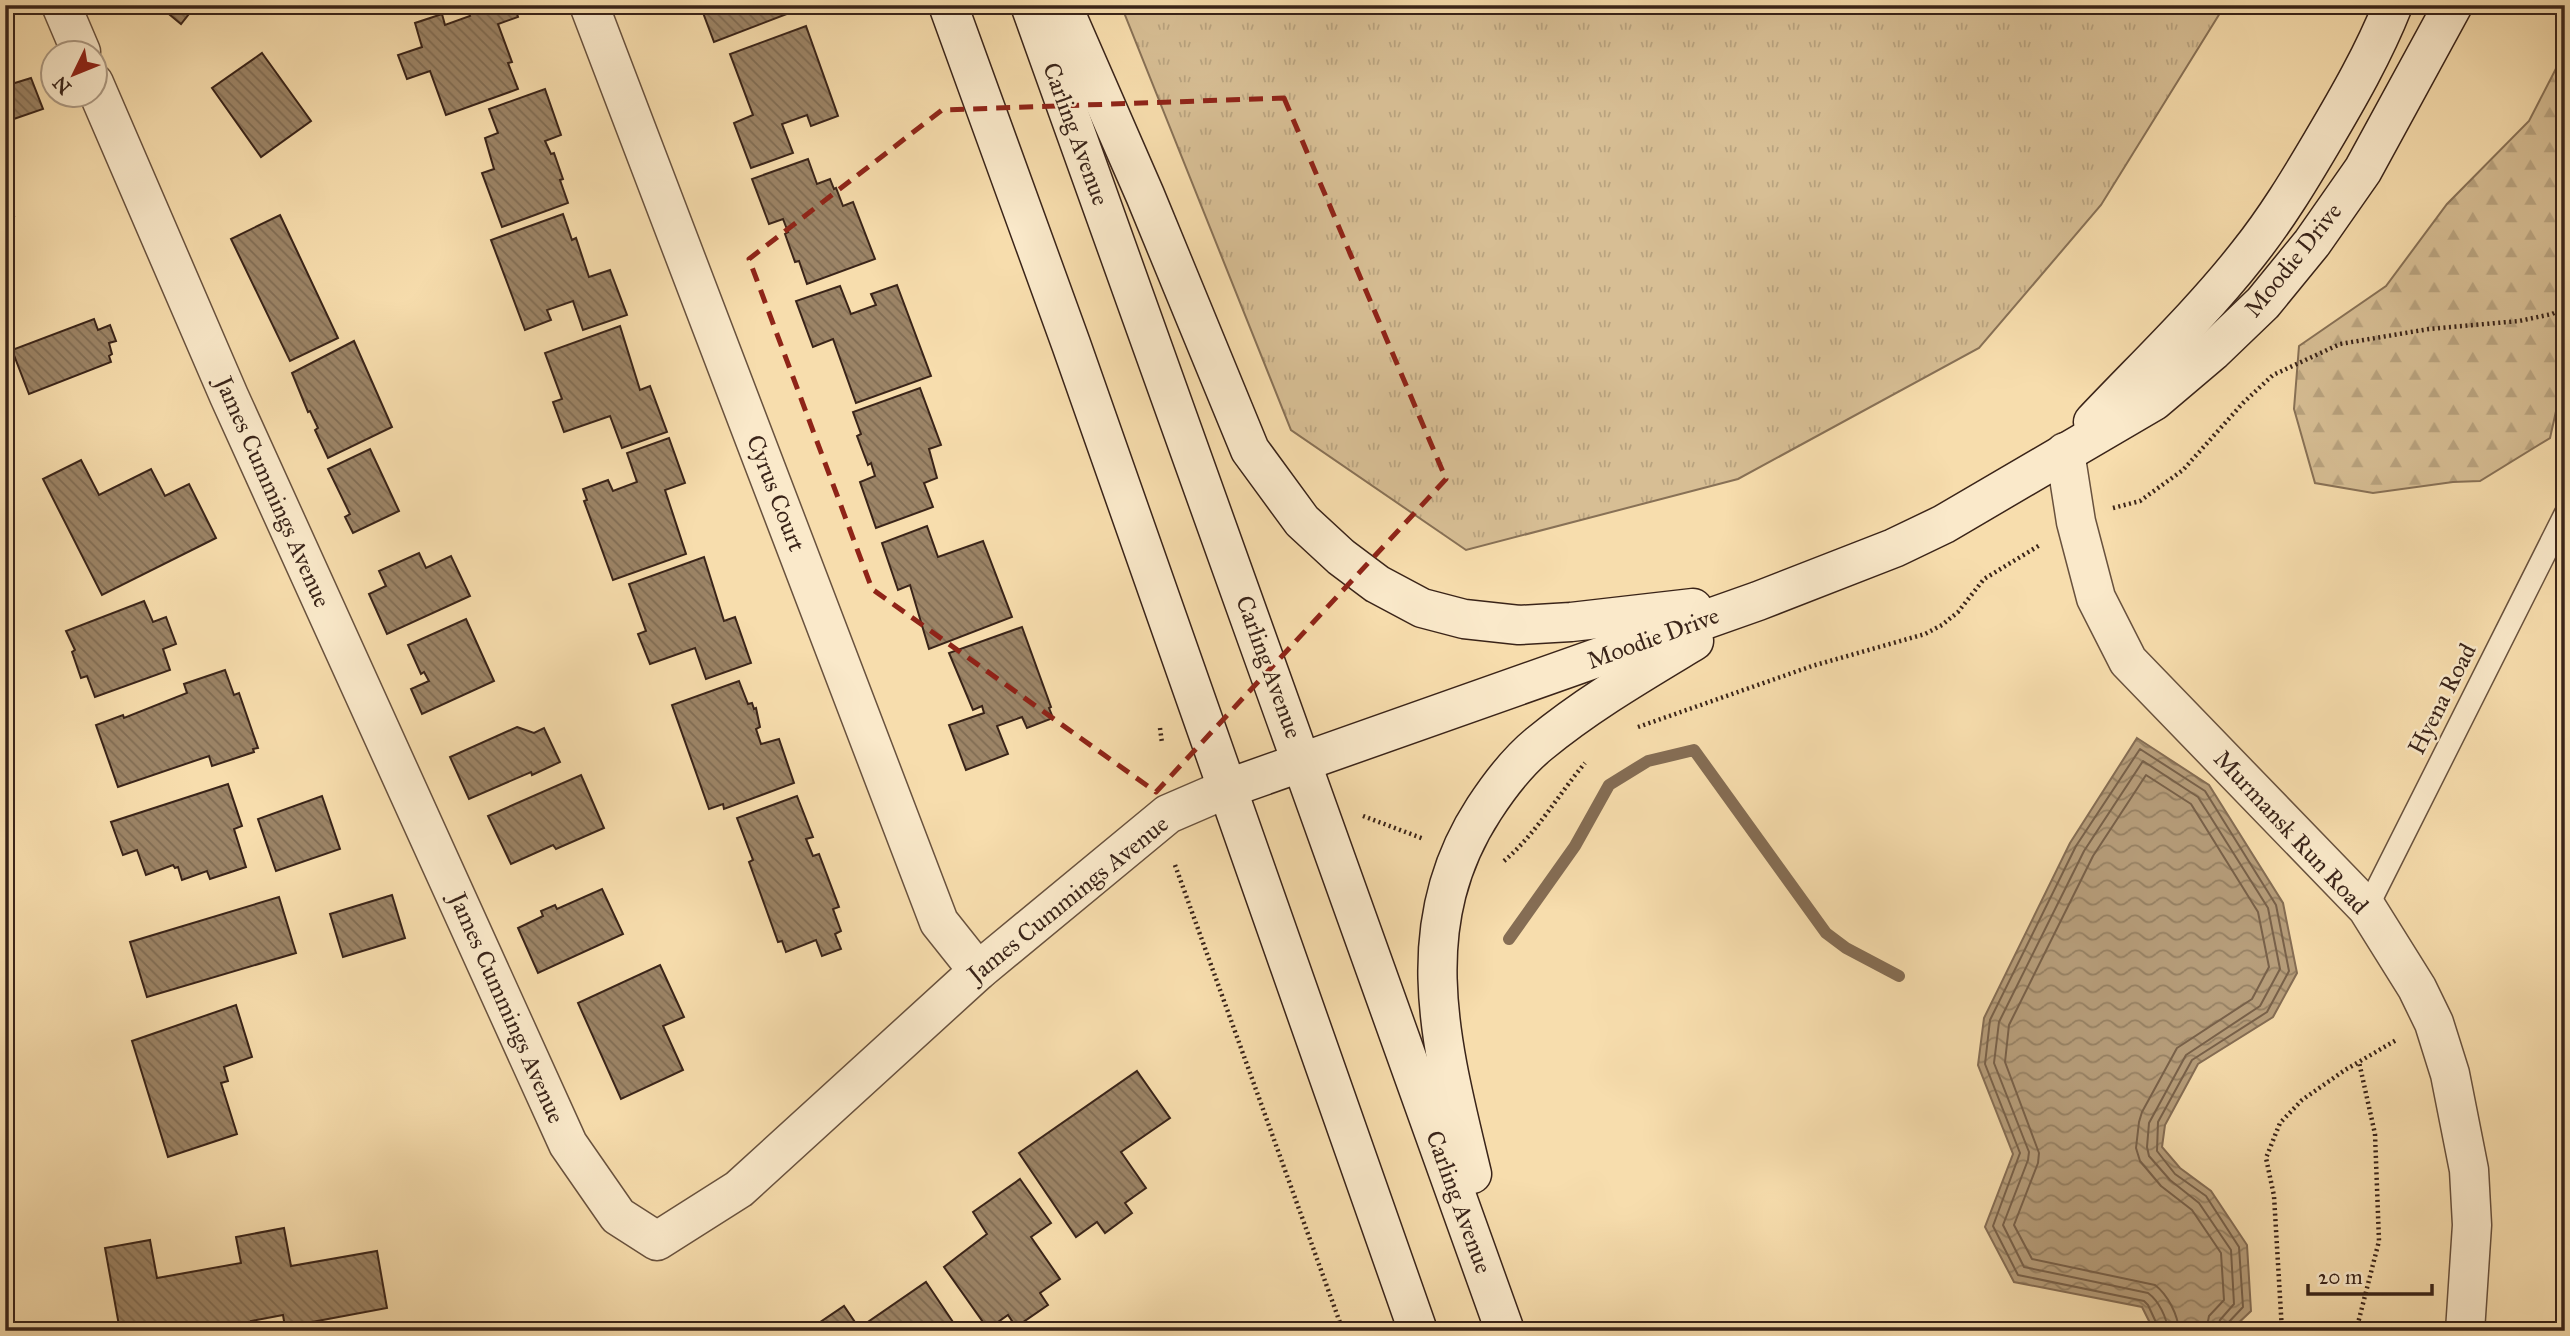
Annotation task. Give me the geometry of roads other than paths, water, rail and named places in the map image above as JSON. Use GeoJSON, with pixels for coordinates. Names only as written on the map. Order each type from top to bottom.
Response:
{"type":"FeatureCollection","features":[{"type":"Feature","properties":{"kind":"main road"},"geometry":{"type":"LineString","coordinates":[[61,5],[75,38]]}},
{"type":"Feature","properties":{"kind":"main road","name":"Cyrus Court"},"geometry":{"type":"LineString","coordinates":[[589,5],[939,922],[978,971]]}},
{"type":"Feature","properties":{"kind":"main road"},"geometry":{"type":"LineString","coordinates":[[948,5],[1067,331],[1418,1331]]}},
{"type":"Feature","properties":{"kind":"main road","name":"Carling Avenue"},"geometry":{"type":"LineString","coordinates":[[1030,5],[1506,1331]]}},
{"type":"Feature","properties":{"kind":"main road"},"geometry":{"type":"LineString","coordinates":[[1062,5],[1145,195],[1250,450],[1302,521],[1341,557],[1377,584],[1422,608],[1464,619],[1519,625],[1571,622],[1758,601]]}},
{"type":"Feature","properties":{"kind":"main road","name":"Moodie Drive"},"geometry":{"type":"LineString","coordinates":[[2065,452],[2193,317],[2248,254],[2293,191],[2340,111],[2393,5]]}},
{"type":"Feature","properties":{"kind":"main road","name":"Moodie Drive"},"geometry":{"type":"LineString","coordinates":[[1226,789],[1758,601],[1894,548],[1944,524],[2154,401],[2213,351],[2263,303],[2312,243],[2363,170],[2453,5]]}},
{"type":"Feature","properties":{"kind":"main road","name":"James Cummings Avenue"},"geometry":{"type":"LineString","coordinates":[[105,108],[229,396],[568,1144],[618,1216],[657,1241],[739,1189],[978,971],[1168,814],[1226,789]]}},
{"type":"Feature","properties":{"kind":"main road","name":"Murmansk Run Road"},"geometry":{"type":"LineString","coordinates":[[2065,452],[2077,522],[2096,598],[2128,661],[2367,908],[2417,988],[2434,1023],[2450,1074],[2469,1170],[2472,1225],[2465,1331]]}},
{"type":"Feature","properties":{"kind":"main road"},"geometry":{"type":"LineString","coordinates":[[1506,1331],[1443,1041],[1436,961],[1443,904],[1451,873],[1464,842],[1499,785],[1538,745],[1632,679],[1758,601]]}},
{"type":"Feature","properties":{"kind":"lane","name":"Hyena Road"},"geometry":{"type":"LineString","coordinates":[[2367,908],[2565,514]]}},
{"type":"Feature","properties":{"kind":"water"},"geometry":{"type":"Polygon","coordinates":[[[2137,738],[2209,785],[2283,903],[2297,973],[2273,1017],[2198,1064],[2165,1125],[2162,1147],[2180,1168],[2211,1191],[2247,1245],[2251,1311],[2230,1331],[2154,1331],[2142,1307],[2014,1282],[1985,1227],[2013,1154],[1978,1065],[1984,1018],[2070,843],[2137,738]]]}},
{"type":"Feature","properties":{"kind":"waterway"},"geometry":{"type":"LineString","coordinates":[[1509,939],[1575,846],[1609,785],[1648,761],[1694,750],[1826,933],[1846,948],[1899,976]]}}]}
